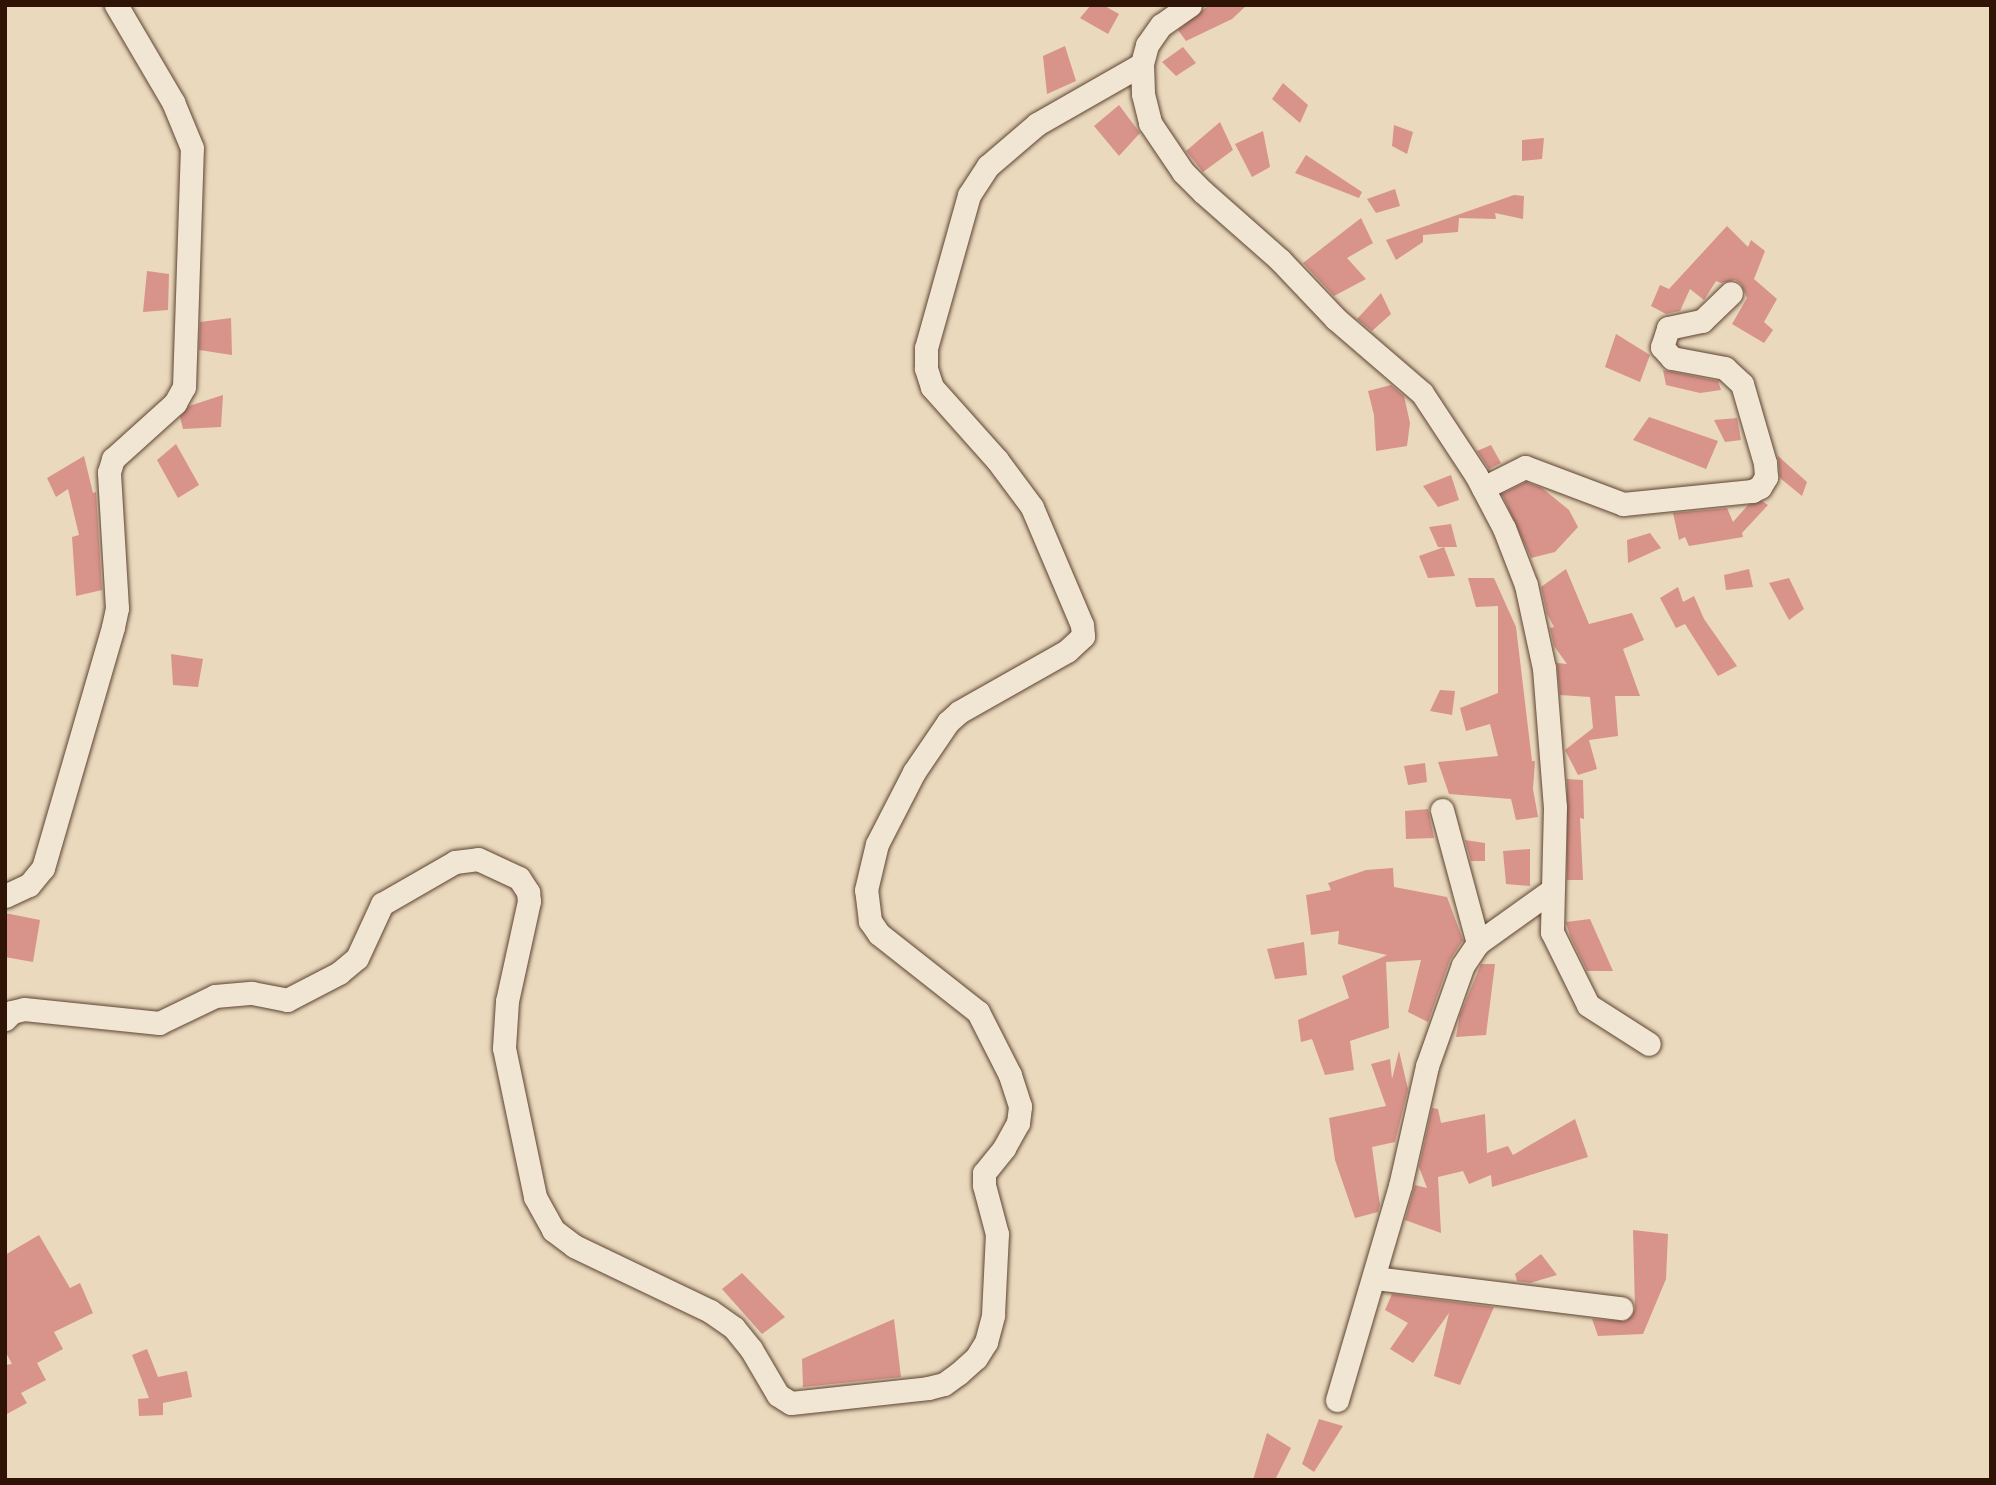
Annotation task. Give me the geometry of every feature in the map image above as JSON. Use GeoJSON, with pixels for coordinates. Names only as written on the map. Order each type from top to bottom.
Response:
{"type":"FeatureCollection","features":[{"type":"Feature","properties":{"kind":"street"},"geometry":{"type":"LineString","coordinates":[[5,896],[29,885],[43,868],[113,627],[117,608],[108,471],[113,459],[175,403],[184,387],[192,148],[173,103],[116,5]]}},
{"type":"Feature","properties":{"kind":"street"},"geometry":{"type":"LineString","coordinates":[[1190,5],[1161,25],[1147,45],[1142,64],[1143,94],[1150,123],[1184,172],[1271,251],[1336,319],[1422,393],[1483,488],[1504,528],[1526,585],[1544,668],[1555,807],[1552,932],[1580,993],[1595,1011],[1649,1044]]}},
{"type":"Feature","properties":{"kind":"street"},"geometry":{"type":"LineString","coordinates":[[5,1019],[12,1012],[24,1009],[159,1023],[215,996],[252,993],[287,1000],[339,973],[357,958],[382,904],[455,862],[478,859],[519,878],[528,892],[529,901],[507,1001],[504,1048],[536,1197],[553,1230],[574,1246],[710,1311],[734,1328],[751,1349],[778,1395],[791,1403],[928,1388],[944,1384],[958,1374],[976,1358],[986,1342],[993,1315],[997,1234],[984,1185],[984,1173],[1004,1148],[1018,1123],[1020,1106],[1010,1075],[978,1012],[879,934],[870,921],[866,890],[877,844],[914,772],[948,722],[959,712],[1067,651],[1083,635],[1082,625],[1032,508],[997,460],[932,387],[926,369],[926,348],[969,195],[988,166],[1037,124],[1142,64]]}},
{"type":"Feature","properties":{"kind":"street"},"geometry":{"type":"LineString","coordinates":[[1483,488],[1525,467],[1623,504],[1752,491],[1760,487],[1766,477],[1765,463],[1742,384],[1725,368],[1672,358],[1662,347],[1668,328],[1702,321],[1731,293]]}},
{"type":"Feature","properties":{"kind":"street"},"geometry":{"type":"LineString","coordinates":[[1442,810],[1478,943]]}},
{"type":"Feature","properties":{"kind":"street"},"geometry":{"type":"LineString","coordinates":[[1337,1400],[1400,1186],[1427,1066],[1463,965],[1478,943],[1552,890]]}},
{"type":"Feature","properties":{"kind":"street"},"geometry":{"type":"LineString","coordinates":[[1375,1278],[1621,1308]]}},
{"type":"Feature","properties":{"kind":"building"},"geometry":{"type":"Polygon","coordinates":[[[1091,5],[1103,5],[1119,14],[1108,34],[1080,18],[1091,5]]]}},
{"type":"Feature","properties":{"kind":"building"},"geometry":{"type":"Polygon","coordinates":[[[1209,5],[1247,5],[1232,19],[1186,41],[1178,30],[1209,5]]]}},
{"type":"Feature","properties":{"kind":"building"},"geometry":{"type":"Polygon","coordinates":[[[1065,46],[1076,81],[1047,94],[1043,56],[1065,46]]]}},
{"type":"Feature","properties":{"kind":"building"},"geometry":{"type":"Polygon","coordinates":[[[1183,47],[1196,63],[1176,76],[1162,62],[1183,47]]]}},
{"type":"Feature","properties":{"kind":"building"},"geometry":{"type":"Polygon","coordinates":[[[1283,83],[1308,105],[1300,123],[1272,99],[1283,83]]]}},
{"type":"Feature","properties":{"kind":"building"},"geometry":{"type":"Polygon","coordinates":[[[1119,105],[1140,133],[1119,156],[1094,126],[1119,105]]]}},
{"type":"Feature","properties":{"kind":"building"},"geometry":{"type":"Polygon","coordinates":[[[1220,122],[1233,150],[1203,172],[1186,151],[1220,122]]]}},
{"type":"Feature","properties":{"kind":"building"},"geometry":{"type":"Polygon","coordinates":[[[1394,125],[1413,132],[1407,154],[1392,146],[1394,125]]]}},
{"type":"Feature","properties":{"kind":"building"},"geometry":{"type":"Polygon","coordinates":[[[1263,131],[1270,167],[1252,177],[1235,144],[1263,131]]]}},
{"type":"Feature","properties":{"kind":"building"},"geometry":{"type":"Polygon","coordinates":[[[1544,138],[1542,159],[1522,161],[1522,140],[1544,138]]]}},
{"type":"Feature","properties":{"kind":"building"},"geometry":{"type":"Polygon","coordinates":[[[1306,155],[1362,192],[1359,198],[1295,173],[1306,155]]]}},
{"type":"Feature","properties":{"kind":"building"},"geometry":{"type":"Polygon","coordinates":[[[1395,189],[1400,206],[1376,213],[1367,199],[1395,189]]]}},
{"type":"Feature","properties":{"kind":"building"},"geometry":{"type":"Polygon","coordinates":[[[1514,195],[1524,196],[1523,219],[1495,213],[1496,219],[1459,218],[1458,232],[1423,235],[1423,242],[1396,260],[1386,240],[1514,195]]]}},
{"type":"Feature","properties":{"kind":"building"},"geometry":{"type":"Polygon","coordinates":[[[1361,218],[1373,243],[1347,258],[1366,279],[1334,296],[1303,263],[1361,218]]]}},
{"type":"Feature","properties":{"kind":"building"},"geometry":{"type":"Polygon","coordinates":[[[1727,226],[1748,247],[1751,240],[1765,251],[1754,279],[1777,299],[1764,322],[1773,330],[1764,343],[1732,324],[1747,298],[1741,284],[1735,280],[1721,283],[1716,281],[1704,300],[1690,289],[1680,311],[1666,314],[1651,306],[1660,285],[1669,289],[1727,226]]]}},
{"type":"Feature","properties":{"kind":"building"},"geometry":{"type":"Polygon","coordinates":[[[147,271],[169,274],[168,310],[143,312],[147,271]]]}},
{"type":"Feature","properties":{"kind":"building"},"geometry":{"type":"Polygon","coordinates":[[[1381,293],[1391,314],[1372,331],[1357,319],[1381,293]]]}},
{"type":"Feature","properties":{"kind":"building"},"geometry":{"type":"Polygon","coordinates":[[[231,318],[232,355],[199,350],[200,322],[231,318]]]}},
{"type":"Feature","properties":{"kind":"building"},"geometry":{"type":"Polygon","coordinates":[[[1616,334],[1650,355],[1640,382],[1605,367],[1616,334]]]}},
{"type":"Feature","properties":{"kind":"building"},"geometry":{"type":"Polygon","coordinates":[[[1663,370],[1718,381],[1721,390],[1700,393],[1666,385],[1663,370]]]}},
{"type":"Feature","properties":{"kind":"building"},"geometry":{"type":"Polygon","coordinates":[[[1391,385],[1404,396],[1410,423],[1407,446],[1376,451],[1374,415],[1368,391],[1391,385]]]}},
{"type":"Feature","properties":{"kind":"building"},"geometry":{"type":"Polygon","coordinates":[[[223,395],[221,427],[183,429],[180,417],[189,406],[223,395]]]}},
{"type":"Feature","properties":{"kind":"building"},"geometry":{"type":"Polygon","coordinates":[[[1649,417],[1718,441],[1706,469],[1633,440],[1649,417]]]}},
{"type":"Feature","properties":{"kind":"building"},"geometry":{"type":"Polygon","coordinates":[[[1737,418],[1741,440],[1725,442],[1714,420],[1737,418]]]}},
{"type":"Feature","properties":{"kind":"building"},"geometry":{"type":"Polygon","coordinates":[[[176,444],[199,485],[178,498],[157,460],[176,444]]]}},
{"type":"Feature","properties":{"kind":"building"},"geometry":{"type":"Polygon","coordinates":[[[1491,445],[1501,463],[1489,469],[1477,451],[1491,445]]]}},
{"type":"Feature","properties":{"kind":"building"},"geometry":{"type":"Polygon","coordinates":[[[84,456],[93,493],[96,492],[102,590],[76,596],[72,537],[79,535],[68,489],[56,497],[47,478],[84,456]]]}},
{"type":"Feature","properties":{"kind":"building"},"geometry":{"type":"Polygon","coordinates":[[[1778,456],[1807,482],[1802,496],[1780,478],[1778,456]]]}},
{"type":"Feature","properties":{"kind":"building"},"geometry":{"type":"Polygon","coordinates":[[[1451,475],[1459,500],[1438,507],[1423,486],[1451,475]]]}},
{"type":"Feature","properties":{"kind":"building"},"geometry":{"type":"Polygon","coordinates":[[[1526,482],[1542,488],[1569,510],[1578,527],[1555,552],[1531,558],[1502,494],[1526,482]]]}},
{"type":"Feature","properties":{"kind":"building"},"geometry":{"type":"Polygon","coordinates":[[[1762,501],[1768,505],[1742,533],[1743,537],[1689,546],[1685,537],[1679,540],[1673,513],[1727,508],[1733,522],[1748,505],[1762,501]]]}},
{"type":"Feature","properties":{"kind":"building"},"geometry":{"type":"Polygon","coordinates":[[[1451,524],[1457,547],[1438,547],[1429,527],[1451,524]]]}},
{"type":"Feature","properties":{"kind":"building"},"geometry":{"type":"Polygon","coordinates":[[[1650,533],[1661,548],[1628,563],[1627,540],[1650,533]]]}},
{"type":"Feature","properties":{"kind":"building"},"geometry":{"type":"Polygon","coordinates":[[[1444,547],[1455,576],[1428,578],[1419,556],[1444,547]]]}},
{"type":"Feature","properties":{"kind":"building"},"geometry":{"type":"Polygon","coordinates":[[[1566,569],[1589,624],[1632,613],[1644,640],[1623,649],[1640,696],[1615,696],[1618,736],[1589,740],[1597,769],[1578,775],[1565,750],[1593,728],[1590,697],[1560,695],[1557,663],[1567,664],[1554,646],[1550,628],[1554,627],[1547,614],[1541,587],[1566,569]]]}},
{"type":"Feature","properties":{"kind":"building"},"geometry":{"type":"Polygon","coordinates":[[[1749,569],[1753,587],[1726,590],[1724,575],[1749,569]]]}},
{"type":"Feature","properties":{"kind":"building"},"geometry":{"type":"Polygon","coordinates":[[[1468,578],[1494,578],[1516,627],[1532,761],[1535,761],[1533,789],[1538,817],[1516,820],[1511,799],[1449,794],[1438,762],[1498,756],[1490,724],[1466,731],[1460,708],[1498,693],[1498,606],[1476,607],[1468,578]]]}},
{"type":"Feature","properties":{"kind":"building"},"geometry":{"type":"Polygon","coordinates":[[[1789,578],[1804,609],[1789,620],[1769,583],[1789,578]]]}},
{"type":"Feature","properties":{"kind":"building"},"geometry":{"type":"Polygon","coordinates":[[[1678,587],[1683,602],[1694,596],[1704,619],[1737,666],[1718,676],[1685,624],[1676,628],[1660,598],[1678,587]]]}},
{"type":"Feature","properties":{"kind":"building"},"geometry":{"type":"Polygon","coordinates":[[[171,654],[203,659],[198,687],[173,685],[171,654]]]}},
{"type":"Feature","properties":{"kind":"building"},"geometry":{"type":"Polygon","coordinates":[[[1440,690],[1455,691],[1452,715],[1430,711],[1440,690]]]}},
{"type":"Feature","properties":{"kind":"building"},"geometry":{"type":"Polygon","coordinates":[[[1425,763],[1427,782],[1408,785],[1404,766],[1425,763]]]}},
{"type":"Feature","properties":{"kind":"building"},"geometry":{"type":"Polygon","coordinates":[[[1567,779],[1583,780],[1584,819],[1580,818],[1583,880],[1567,880],[1567,779]]]}},
{"type":"Feature","properties":{"kind":"building"},"geometry":{"type":"Polygon","coordinates":[[[1428,809],[1434,838],[1406,839],[1405,811],[1428,809]]]}},
{"type":"Feature","properties":{"kind":"building"},"geometry":{"type":"Polygon","coordinates":[[[1465,840],[1485,843],[1485,861],[1471,861],[1465,840]]]}},
{"type":"Feature","properties":{"kind":"building"},"geometry":{"type":"Polygon","coordinates":[[[1530,849],[1530,886],[1506,884],[1503,851],[1530,849]]]}},
{"type":"Feature","properties":{"kind":"building"},"geometry":{"type":"Polygon","coordinates":[[[1393,868],[1394,887],[1447,897],[1463,940],[1450,960],[1428,1022],[1408,1012],[1421,960],[1386,962],[1389,1028],[1350,1041],[1354,1070],[1325,1075],[1312,1039],[1301,1042],[1298,1020],[1349,998],[1342,976],[1387,955],[1338,944],[1339,931],[1311,935],[1306,895],[1331,890],[1328,883],[1366,870],[1393,868]]]}},
{"type":"Feature","properties":{"kind":"building"},"geometry":{"type":"Polygon","coordinates":[[[5,913],[40,920],[33,962],[5,957],[5,913]]]}},
{"type":"Feature","properties":{"kind":"building"},"geometry":{"type":"Polygon","coordinates":[[[1590,919],[1613,971],[1587,971],[1570,936],[1566,922],[1590,919]]]}},
{"type":"Feature","properties":{"kind":"building"},"geometry":{"type":"Polygon","coordinates":[[[1304,942],[1307,975],[1275,979],[1267,949],[1304,942]]]}},
{"type":"Feature","properties":{"kind":"building"},"geometry":{"type":"Polygon","coordinates":[[[1481,964],[1495,964],[1486,1035],[1456,1037],[1460,1015],[1481,964]]]}},
{"type":"Feature","properties":{"kind":"building"},"geometry":{"type":"Polygon","coordinates":[[[1399,1051],[1408,1089],[1395,1142],[1372,1147],[1380,1205],[1378,1212],[1355,1218],[1335,1160],[1329,1118],[1386,1106],[1371,1064],[1390,1059],[1392,1079],[1399,1051]]]}},
{"type":"Feature","properties":{"kind":"building"},"geometry":{"type":"Polygon","coordinates":[[[1432,1108],[1438,1109],[1441,1123],[1485,1114],[1487,1153],[1508,1146],[1513,1155],[1575,1119],[1588,1157],[1492,1187],[1491,1175],[1469,1184],[1463,1171],[1438,1177],[1441,1233],[1405,1220],[1415,1185],[1427,1188],[1419,1167],[1432,1108]]]}},
{"type":"Feature","properties":{"kind":"building"},"geometry":{"type":"Polygon","coordinates":[[[1633,1230],[1668,1234],[1666,1279],[1643,1334],[1598,1336],[1592,1319],[1626,1321],[1635,1310],[1633,1230]]]}},
{"type":"Feature","properties":{"kind":"building"},"geometry":{"type":"Polygon","coordinates":[[[39,1235],[70,1288],[80,1283],[93,1313],[54,1332],[63,1349],[37,1363],[46,1380],[21,1393],[27,1403],[5,1415],[5,1365],[12,1364],[5,1351],[5,1255],[39,1235]]]}},
{"type":"Feature","properties":{"kind":"building"},"geometry":{"type":"Polygon","coordinates":[[[1541,1254],[1557,1275],[1530,1283],[1517,1281],[1515,1274],[1541,1254]]]}},
{"type":"Feature","properties":{"kind":"building"},"geometry":{"type":"Polygon","coordinates":[[[742,1273],[785,1317],[762,1334],[722,1289],[742,1273]]]}},
{"type":"Feature","properties":{"kind":"building"},"geometry":{"type":"Polygon","coordinates":[[[1392,1294],[1494,1307],[1460,1385],[1434,1376],[1449,1313],[1413,1363],[1390,1349],[1408,1323],[1385,1310],[1392,1294]]]}},
{"type":"Feature","properties":{"kind":"building"},"geometry":{"type":"Polygon","coordinates":[[[894,1319],[901,1377],[803,1387],[802,1359],[894,1319]]]}},
{"type":"Feature","properties":{"kind":"building"},"geometry":{"type":"Polygon","coordinates":[[[147,1349],[158,1377],[187,1371],[192,1397],[163,1403],[163,1415],[139,1416],[138,1399],[149,1398],[132,1355],[147,1349]]]}},
{"type":"Feature","properties":{"kind":"building"},"geometry":{"type":"Polygon","coordinates":[[[1319,1419],[1343,1426],[1314,1472],[1302,1464],[1319,1419]]]}},
{"type":"Feature","properties":{"kind":"building"},"geometry":{"type":"Polygon","coordinates":[[[1267,1433],[1291,1448],[1275,1480],[1253,1480],[1267,1433]]]}}]}
